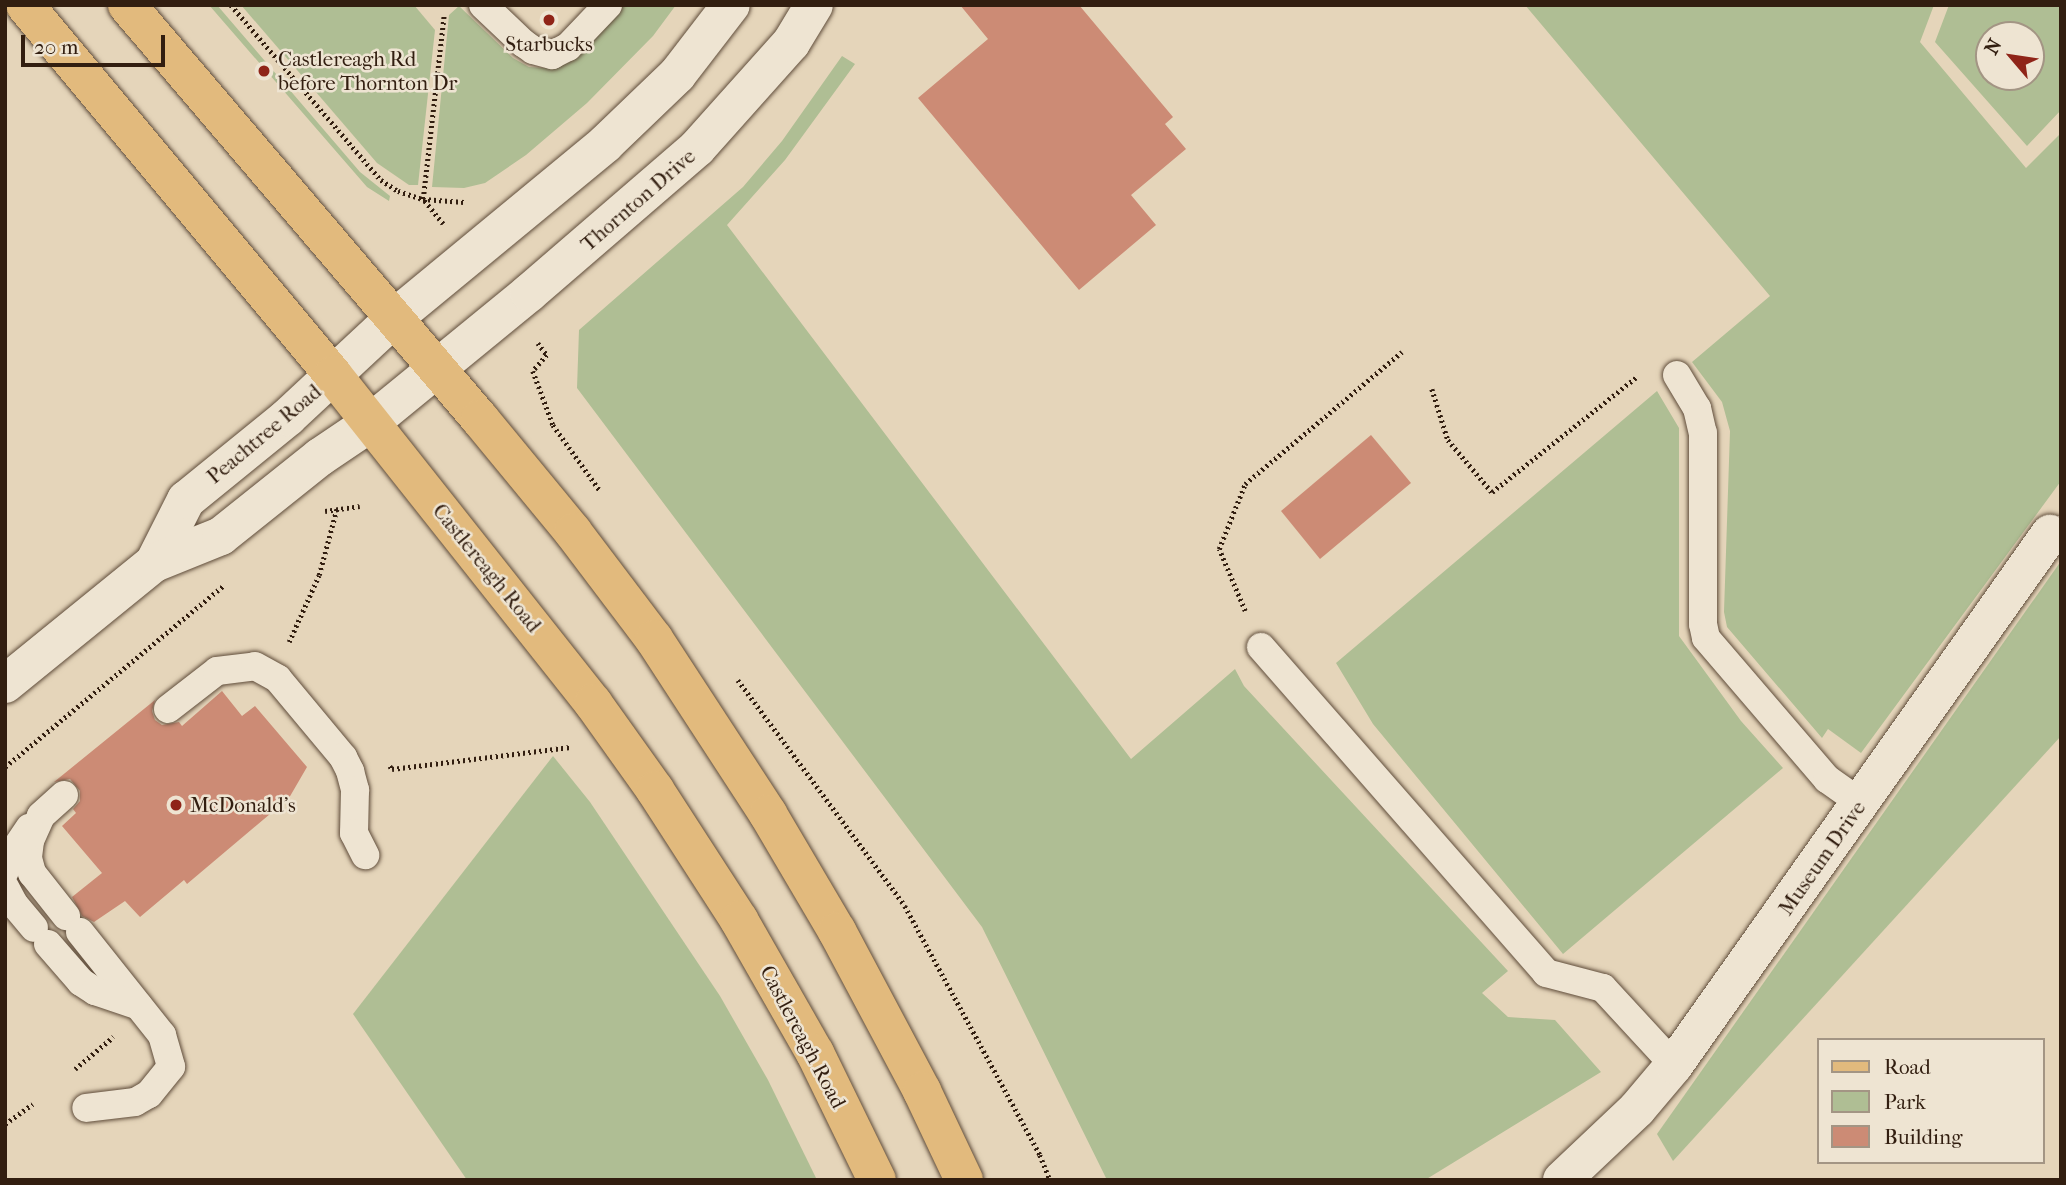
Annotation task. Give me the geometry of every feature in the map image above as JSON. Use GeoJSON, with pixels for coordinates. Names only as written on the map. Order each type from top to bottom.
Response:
{"type":"FeatureCollection","features":[{"type":"Feature","properties":{"kind":"main road","name":"Castlereagh Road"},"geometry":{"type":"LineString","coordinates":[[25,5],[333,375],[369,424],[532,622],[655,790],[739,920],[815,1053],[877,1180]]}},
{"type":"Feature","properties":{"kind":"main road"},"geometry":{"type":"LineString","coordinates":[[127,5],[573,532],[654,639],[714,729],[838,931],[922,1091],[964,1180]]}},
{"type":"Feature","properties":{"kind":"street"},"geometry":{"type":"LineString","coordinates":[[393,319],[605,144],[677,75],[732,5]]}},
{"type":"Feature","properties":{"kind":"street","name":"Thornton Drive"},"geometry":{"type":"LineString","coordinates":[[436,370],[697,148],[791,43],[814,5]]}},
{"type":"Feature","properties":{"kind":"street","name":"Peachtree Road"},"geometry":{"type":"LineString","coordinates":[[154,563],[186,500],[288,417],[393,319]]}},
{"type":"Feature","properties":{"kind":"street","name":"Peachtree Road"},"geometry":{"type":"LineString","coordinates":[[5,684],[154,563],[221,536],[436,370]]}},
{"type":"Feature","properties":{"kind":"street","name":"Museum Drive"},"geometry":{"type":"LineString","coordinates":[[1562,1180],[1637,1109],[1674,1065],[2055,527]]}},
{"type":"Feature","properties":{"kind":"lane"},"geometry":{"type":"LineString","coordinates":[[483,5],[523,43],[533,50],[552,55],[568,47],[608,5]]}},
{"type":"Feature","properties":{"kind":"lane"},"geometry":{"type":"LineString","coordinates":[[1677,375],[1697,408],[1703,433],[1703,624],[1706,638],[1827,779],[1861,803]]}},
{"type":"Feature","properties":{"kind":"lane"},"geometry":{"type":"LineString","coordinates":[[1261,647],[1546,972],[1603,988],[1674,1065]]}},
{"type":"Feature","properties":{"kind":"lane"},"geometry":{"type":"LineString","coordinates":[[168,709],[217,671],[255,666],[278,679],[343,757],[350,771],[355,790],[354,833],[365,855]]}},
{"type":"Feature","properties":{"kind":"lane"},"geometry":{"type":"LineString","coordinates":[[5,871],[7,861],[27,830],[64,795]]}},
{"type":"Feature","properties":{"kind":"lane"},"geometry":{"type":"LineString","coordinates":[[41,816],[30,841],[29,867],[162,1035],[172,1067],[149,1094],[135,1102],[86,1108]]}},
{"type":"Feature","properties":{"kind":"lane"},"geometry":{"type":"LineString","coordinates":[[5,887],[14,904],[81,982],[95,991],[139,1006]]}},
{"type":"Feature","properties":{"kind":"path"},"geometry":{"type":"LineString","coordinates":[[231,5],[382,180],[398,191],[423,199],[444,14]]}},
{"type":"Feature","properties":{"kind":"path"},"geometry":{"type":"LineString","coordinates":[[1261,647],[1219,549],[1245,484],[1402,352]]}},
{"type":"Feature","properties":{"kind":"path"},"geometry":{"type":"LineString","coordinates":[[547,355],[533,371],[553,425],[609,502]]}},
{"type":"Feature","properties":{"kind":"path"},"geometry":{"type":"LineString","coordinates":[[1432,389],[1448,440],[1492,492],[1649,367],[1677,375]]}},
{"type":"Feature","properties":{"kind":"path"},"geometry":{"type":"LineString","coordinates":[[318,512],[360,506]]}},
{"type":"Feature","properties":{"kind":"path"},"geometry":{"type":"LineString","coordinates":[[297,653],[289,643],[318,575],[337,508]]}},
{"type":"Feature","properties":{"kind":"path"},"geometry":{"type":"LineString","coordinates":[[5,766],[231,579]]}},
{"type":"Feature","properties":{"kind":"path"},"geometry":{"type":"LineString","coordinates":[[737,678],[905,906],[1040,1155],[1050,1180]]}},
{"type":"Feature","properties":{"kind":"path"},"geometry":{"type":"LineString","coordinates":[[386,761],[392,769],[575,746]]}},
{"type":"Feature","properties":{"kind":"path"},"geometry":{"type":"LineString","coordinates":[[74,1070],[118,1033]]}},
{"type":"Feature","properties":{"kind":"path"},"geometry":{"type":"LineString","coordinates":[[5,1124],[33,1104]]}},
{"type":"Feature","properties":{"kind":"green space"},"geometry":{"type":"Polygon","coordinates":[[[209,5],[217,5],[360,172],[390,196],[389,201],[367,187],[209,5]]]}},
{"type":"Feature","properties":{"kind":"green space"},"geometry":{"type":"Polygon","coordinates":[[[241,5],[414,5],[435,30],[418,185],[409,185],[377,163],[241,5]]]}},
{"type":"Feature","properties":{"kind":"green space"},"geometry":{"type":"Polygon","coordinates":[[[621,5],[676,5],[653,36],[587,103],[526,155],[485,183],[464,188],[432,187],[449,15],[459,6],[513,58],[529,67],[546,68],[568,61],[621,5]]]}},
{"type":"Feature","properties":{"kind":"green space"},"geometry":{"type":"Polygon","coordinates":[[[1525,5],[1934,5],[1920,42],[2026,168],[2061,133],[2061,481],[1861,753],[1828,729],[1822,738],[1727,627],[1724,612],[1730,431],[1722,402],[1692,362],[1770,296],[1525,5]]]}},
{"type":"Feature","properties":{"kind":"green space"},"geometry":{"type":"Polygon","coordinates":[[[1949,5],[2061,5],[2061,110],[2027,146],[1978,91],[2045,91],[2045,21],[1975,21],[1975,87],[1935,42],[1949,5]]]}},
{"type":"Feature","properties":{"kind":"green space"},"geometry":{"type":"Polygon","coordinates":[[[842,56],[855,64],[785,160],[727,225],[1131,759],[1235,669],[1244,686],[1508,971],[1482,993],[1508,1017],[1555,1020],[1601,1072],[1425,1180],[1107,1180],[982,927],[577,388],[579,330],[743,187],[782,141],[842,56]]]}},
{"type":"Feature","properties":{"kind":"green space"},"geometry":{"type":"Polygon","coordinates":[[[1657,391],[1679,428],[1679,636],[1741,721],[1783,768],[1563,954],[1373,724],[1336,663],[1657,391]]]}},
{"type":"Feature","properties":{"kind":"green space"},"geometry":{"type":"Polygon","coordinates":[[[2061,561],[2061,736],[1673,1161],[1657,1134],[2061,561]]]}},
{"type":"Feature","properties":{"kind":"green space"},"geometry":{"type":"Polygon","coordinates":[[[553,756],[590,802],[720,996],[768,1080],[817,1180],[467,1180],[353,1014],[553,756]]]}},
{"type":"Feature","properties":{"kind":"building"},"geometry":{"type":"Polygon","coordinates":[[[960,5],[1079,5],[1173,117],[1165,124],[1186,149],[1131,195],[1156,225],[1079,290],[918,98],[988,39],[960,5]]]}},
{"type":"Feature","properties":{"kind":"building"},"geometry":{"type":"Polygon","coordinates":[[[1371,435],[1411,483],[1320,559],[1281,511],[1371,435]]]}},
{"type":"Feature","properties":{"kind":"building","name":"McDonald's"},"geometry":{"type":"Polygon","coordinates":[[[222,691],[242,716],[255,706],[307,767],[289,798],[187,884],[184,880],[140,917],[125,901],[94,922],[82,916],[72,897],[102,873],[62,826],[76,813],[73,809],[80,801],[80,791],[70,779],[54,782],[155,700],[152,711],[155,720],[162,725],[179,722],[182,726],[222,691]]]}},
{"type":"Feature","properties":{"kind":"place","name":"Starbucks"},"geometry":{"type":"Point","coordinates":[549,20]}},
{"type":"Feature","properties":{"kind":"place","name":"Castlereagh Rd before Thornton Dr"},"geometry":{"type":"Point","coordinates":[264,71]}},
{"type":"Feature","properties":{"kind":"place","name":"McDonald's"},"geometry":{"type":"Point","coordinates":[176,805]}}]}
